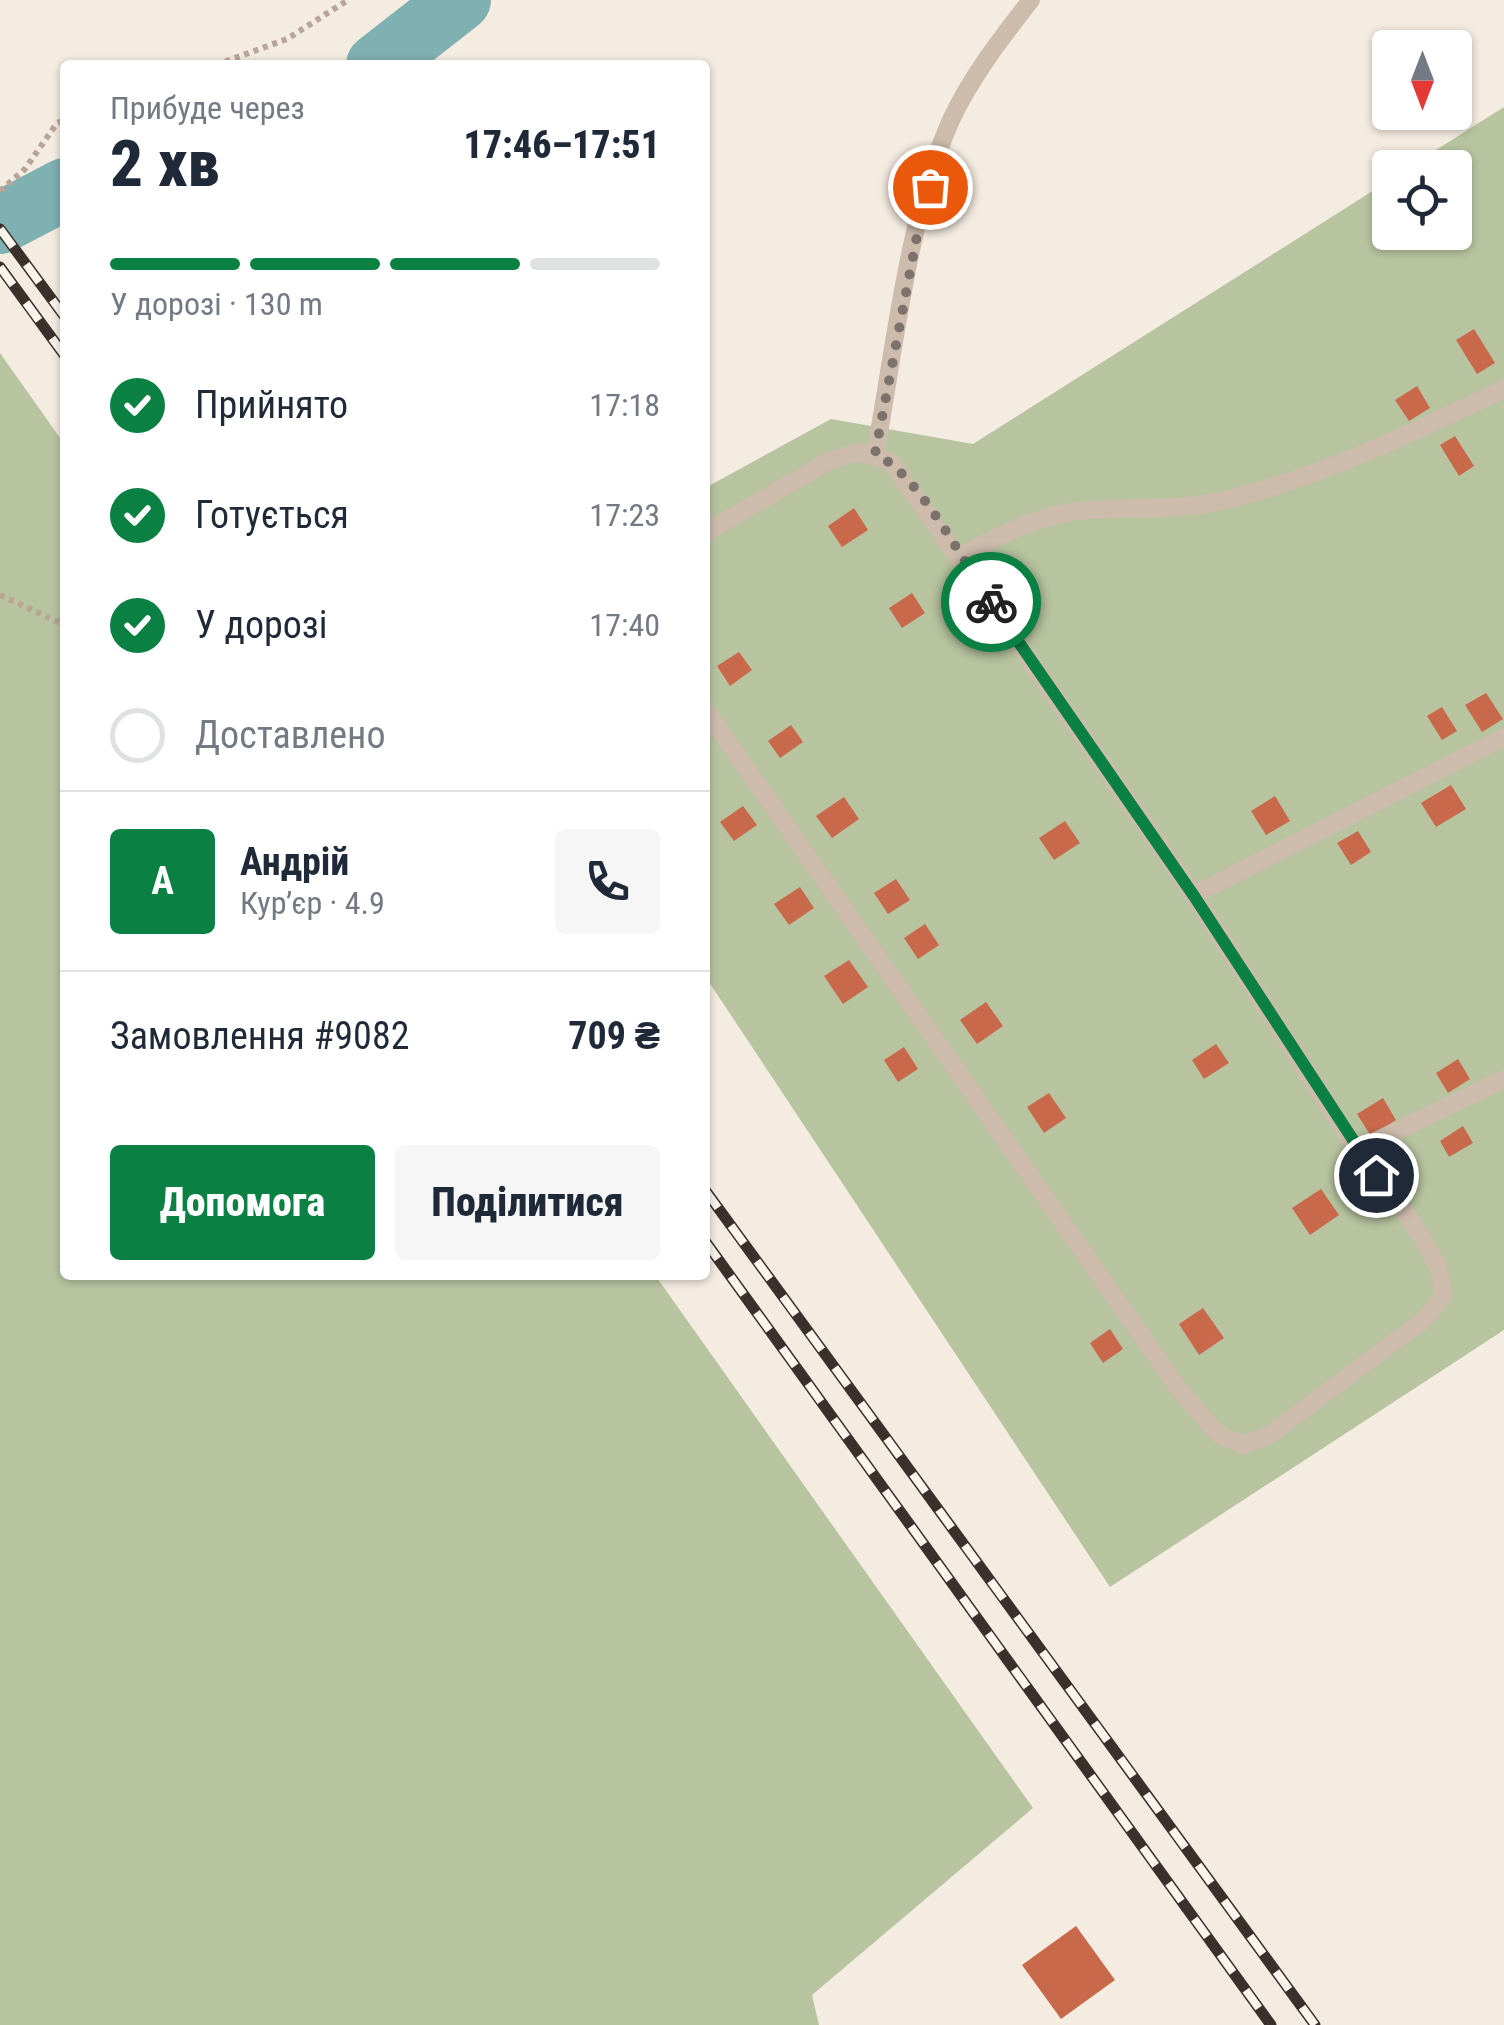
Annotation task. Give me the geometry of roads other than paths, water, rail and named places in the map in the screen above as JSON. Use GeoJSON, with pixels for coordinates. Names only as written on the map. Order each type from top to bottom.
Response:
{"type":"FeatureCollection","features":[{"type":"Feature","properties":{"kind":"lane"},"geometry":{"type":"LineString","coordinates":[[875,454],[920,220],[951,120],[1001,38],[1031,0]]}},
{"type":"Feature","properties":{"kind":"lane"},"geometry":{"type":"LineString","coordinates":[[960,557],[1020,524],[1037,520],[1086,510],[1146,512],[1232,499],[1372,452],[1504,389]]}},
{"type":"Feature","properties":{"kind":"lane"},"geometry":{"type":"LineString","coordinates":[[710,530],[829,461],[858,452],[875,454],[891,462],[909,481],[1194,896],[1357,1150],[1414,1225],[1438,1266],[1444,1295],[1424,1319],[1286,1422],[1243,1445],[1218,1434],[1178,1388],[710,717]]}},
{"type":"Feature","properties":{"kind":"lane"},"geometry":{"type":"LineString","coordinates":[[1194,896],[1504,737]]}},
{"type":"Feature","properties":{"kind":"lane"},"geometry":{"type":"LineString","coordinates":[[1357,1150],[1504,1080]]}},
{"type":"Feature","properties":{"kind":"waterway"},"geometry":{"type":"LineString","coordinates":[[383,60],[460,0]]}},
{"type":"Feature","properties":{"kind":"waterway"},"geometry":{"type":"LineString","coordinates":[[0,223],[60,192]]}},
{"type":"Feature","properties":{"kind":"railway"},"geometry":{"type":"LineString","coordinates":[[0,229],[60,310]]}},
{"type":"Feature","properties":{"kind":"railway"},"geometry":{"type":"LineString","coordinates":[[0,267],[60,349]]}},
{"type":"Feature","properties":{"kind":"railway"},"geometry":{"type":"LineString","coordinates":[[710,1197],[1315,2025]]}},
{"type":"Feature","properties":{"kind":"railway"},"geometry":{"type":"LineString","coordinates":[[710,1248],[1271,2025]]}}]}
